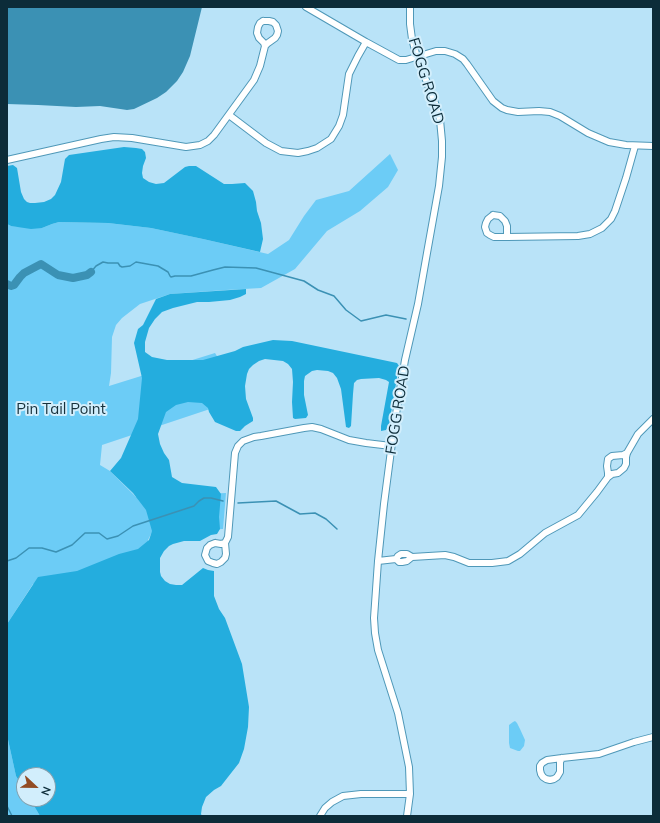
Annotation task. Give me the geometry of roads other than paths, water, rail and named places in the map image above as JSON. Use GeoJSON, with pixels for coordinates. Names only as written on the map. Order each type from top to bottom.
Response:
{"type":"FeatureCollection","features":[{"type":"Feature","properties":{"kind":"street"},"geometry":{"type":"LineString","coordinates":[[306,7],[401,61],[436,51],[453,53],[464,61],[493,101],[502,108],[518,112],[550,112],[599,138],[620,144],[653,146]]}},
{"type":"Feature","properties":{"kind":"street","name":"FOGG ROAD"},"geometry":{"type":"LineString","coordinates":[[407,816],[410,794],[410,772],[395,702],[378,650],[375,633],[375,602],[391,446],[400,386],[418,304],[439,186],[442,157],[441,128],[438,113],[417,57],[411,34],[410,7]]}},
{"type":"Feature","properties":{"kind":"street"},"geometry":{"type":"LineString","coordinates":[[229,115],[266,143],[281,151],[298,153],[308,152],[317,148],[331,138],[339,126],[343,115],[349,74],[366,42]]}},
{"type":"Feature","properties":{"kind":"street"},"geometry":{"type":"LineString","coordinates":[[7,160],[114,137],[132,138],[181,146],[196,146],[205,143],[220,128],[256,75],[262,62],[265,46]]}},
{"type":"Feature","properties":{"kind":"street"},"geometry":{"type":"LineString","coordinates":[[507,237],[578,236],[593,233],[602,228],[611,220],[615,211],[635,146]]}},
{"type":"Feature","properties":{"kind":"street"},"geometry":{"type":"LineString","coordinates":[[378,561],[396,559],[398,556],[407,554],[412,557],[445,555],[469,563],[508,561],[520,554],[546,533],[578,515],[608,477],[622,470],[626,464],[627,453],[638,434],[653,419]]}},
{"type":"Feature","properties":{"kind":"street"},"geometry":{"type":"LineString","coordinates":[[225,543],[228,536],[235,453],[238,446],[243,441],[261,436],[312,427],[322,429],[349,440],[391,446]]}},
{"type":"Feature","properties":{"kind":"street"},"geometry":{"type":"LineString","coordinates":[[608,477],[608,459],[612,456],[627,453]]}},
{"type":"Feature","properties":{"kind":"street"},"geometry":{"type":"LineString","coordinates":[[562,758],[599,754],[653,737]]}},
{"type":"Feature","properties":{"kind":"street"},"geometry":{"type":"LineString","coordinates":[[320,816],[332,802],[343,796],[361,794],[410,794]]}},
{"type":"Feature","properties":{"kind":"waterway"},"geometry":{"type":"LineString","coordinates":[[91,272],[96,266],[103,262],[118,263],[122,267],[130,266],[136,262],[158,266],[168,272],[171,277],[191,276],[225,267],[256,268],[304,281],[318,290],[334,296],[346,310],[361,321],[386,315],[406,319]]}},
{"type":"Feature","properties":{"kind":"waterway"},"geometry":{"type":"LineString","coordinates":[[7,284],[11,286],[14,285],[24,273],[41,264],[58,275],[73,278],[87,275],[91,272]]}},
{"type":"Feature","properties":{"kind":"waterway"},"geometry":{"type":"LineString","coordinates":[[7,561],[16,558],[29,548],[42,548],[56,552],[72,545],[85,533],[99,533],[107,539],[118,536],[133,526],[194,506],[204,498],[223,501]]}},
{"type":"Feature","properties":{"kind":"waterway"},"geometry":{"type":"LineString","coordinates":[[238,503],[276,501],[300,514],[315,513],[326,519],[337,529]]}},
{"type":"Feature","properties":{"kind":"waterway"},"geometry":{"type":"LineString","coordinates":[[7,806],[12,816]]}},
{"type":"Feature","properties":{"kind":"park label","name":"Pin Tail Point"},"geometry":{"type":"Point","coordinates":[61,409]}}]}
